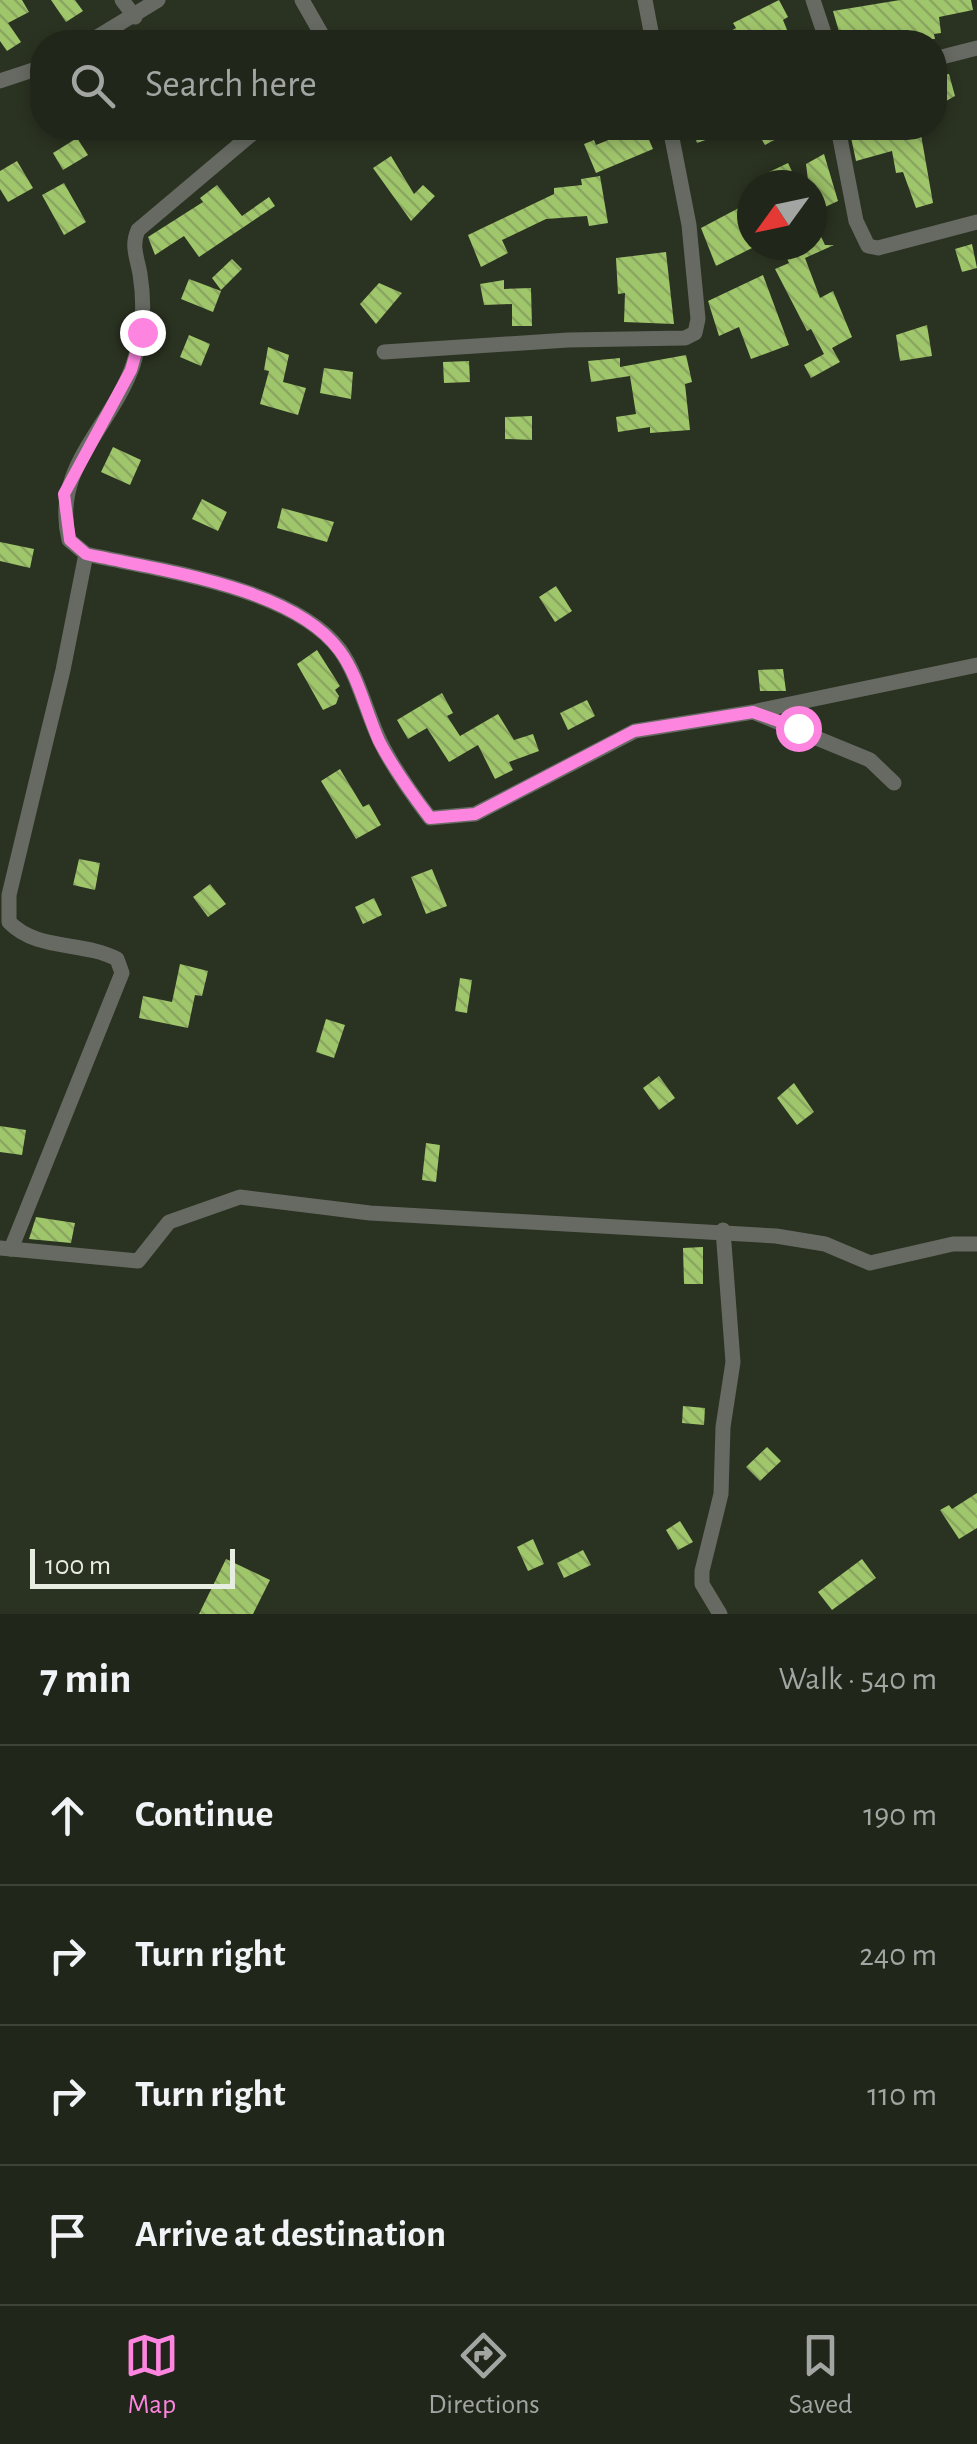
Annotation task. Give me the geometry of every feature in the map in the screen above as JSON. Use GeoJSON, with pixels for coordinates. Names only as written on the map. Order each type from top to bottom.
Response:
{"type":"FeatureCollection","features":[{"type":"Feature","properties":{"kind":"street"},"geometry":{"type":"LineString","coordinates":[[122,0],[135,18]]}},
{"type":"Feature","properties":{"kind":"street"},"geometry":{"type":"LineString","coordinates":[[112,30],[158,0]]}},
{"type":"Feature","properties":{"kind":"street"},"geometry":{"type":"LineString","coordinates":[[302,0],[319,30]]}},
{"type":"Feature","properties":{"kind":"street"},"geometry":{"type":"LineString","coordinates":[[645,0],[651,30]]}},
{"type":"Feature","properties":{"kind":"street"},"geometry":{"type":"LineString","coordinates":[[813,0],[823,30]]}},
{"type":"Feature","properties":{"kind":"street"},"geometry":{"type":"LineString","coordinates":[[947,56],[977,48]]}},
{"type":"Feature","properties":{"kind":"street"},"geometry":{"type":"LineString","coordinates":[[0,81],[30,70]]}},
{"type":"Feature","properties":{"kind":"street"},"geometry":{"type":"LineString","coordinates":[[244,140],[138,230],[132,242],[140,276],[142,332],[131,370],[64,494],[70,540],[86,554],[224,586],[297,614],[324,633],[341,651],[381,744],[430,818],[475,814],[634,731],[753,712],[977,666]]}},
{"type":"Feature","properties":{"kind":"street"},"geometry":{"type":"LineString","coordinates":[[384,352],[568,340],[685,338],[694,333],[698,318],[689,225],[672,140]]}},
{"type":"Feature","properties":{"kind":"street"},"geometry":{"type":"LineString","coordinates":[[840,140],[856,221],[868,246],[878,248],[977,222]]}},
{"type":"Feature","properties":{"kind":"street"},"geometry":{"type":"LineString","coordinates":[[86,554],[9,894],[9,922],[20,934],[37,940],[96,948],[117,959],[122,973],[6,1248],[138,1262],[169,1222],[240,1197],[370,1214],[723,1230],[825,1244],[870,1263],[953,1244],[977,1244]]}},
{"type":"Feature","properties":{"kind":"street"},"geometry":{"type":"LineString","coordinates":[[753,712],[870,760],[894,783]]}},
{"type":"Feature","properties":{"kind":"street"},"geometry":{"type":"LineString","coordinates":[[720,1614],[702,1584],[702,1571],[721,1494],[723,1427],[733,1362],[723,1230]]}},
{"type":"Feature","properties":{"kind":"building"},"geometry":{"type":"Polygon","coordinates":[[[0,0],[22,0],[29,12],[8,23],[21,42],[7,51],[0,41],[0,0]]]}},
{"type":"Feature","properties":{"kind":"building"},"geometry":{"type":"Polygon","coordinates":[[[51,0],[75,0],[83,11],[66,22],[51,0]]]}},
{"type":"Feature","properties":{"kind":"building"},"geometry":{"type":"Polygon","coordinates":[[[779,0],[788,17],[783,20],[787,30],[732,30],[736,28],[733,23],[779,0]]]}},
{"type":"Feature","properties":{"kind":"building"},"geometry":{"type":"Polygon","coordinates":[[[900,0],[971,0],[973,10],[939,17],[941,30],[839,30],[833,11],[900,0]]]}},
{"type":"Feature","properties":{"kind":"building"},"geometry":{"type":"Polygon","coordinates":[[[947,74],[955,96],[947,100],[947,74]]]}},
{"type":"Feature","properties":{"kind":"building"},"geometry":{"type":"Polygon","coordinates":[[[78,140],[88,155],[63,170],[53,153],[78,140]]]}},
{"type":"Feature","properties":{"kind":"building"},"geometry":{"type":"Polygon","coordinates":[[[594,140],[596,145],[608,140],[649,140],[653,149],[596,173],[584,144],[594,140]]]}},
{"type":"Feature","properties":{"kind":"building"},"geometry":{"type":"Polygon","coordinates":[[[852,140],[922,140],[933,203],[916,208],[903,172],[896,173],[892,151],[856,161],[852,140]]]}},
{"type":"Feature","properties":{"kind":"building"},"geometry":{"type":"Polygon","coordinates":[[[824,154],[838,201],[827,206],[827,170],[807,170],[806,164],[824,154]]]}},
{"type":"Feature","properties":{"kind":"building"},"geometry":{"type":"Polygon","coordinates":[[[391,156],[414,194],[423,185],[435,196],[411,221],[373,168],[391,156]]]}},
{"type":"Feature","properties":{"kind":"building"},"geometry":{"type":"Polygon","coordinates":[[[17,161],[33,188],[8,202],[0,189],[0,171],[17,161]]]}},
{"type":"Feature","properties":{"kind":"building"},"geometry":{"type":"Polygon","coordinates":[[[788,163],[791,170],[773,170],[788,163]]]}},
{"type":"Feature","properties":{"kind":"building"},"geometry":{"type":"Polygon","coordinates":[[[600,176],[608,223],[589,226],[587,216],[546,219],[502,240],[508,253],[481,267],[468,235],[554,194],[554,188],[582,185],[581,179],[600,176]]]}},
{"type":"Feature","properties":{"kind":"building"},"geometry":{"type":"Polygon","coordinates":[[[64,183],[86,222],[64,235],[42,195],[64,183]]]}},
{"type":"Feature","properties":{"kind":"building"},"geometry":{"type":"Polygon","coordinates":[[[217,185],[242,216],[269,197],[275,206],[199,257],[184,236],[155,255],[148,237],[203,202],[200,198],[217,185]]]}},
{"type":"Feature","properties":{"kind":"building"},"geometry":{"type":"Polygon","coordinates":[[[737,209],[737,256],[716,266],[701,228],[737,209]]]}},
{"type":"Feature","properties":{"kind":"building"},"geometry":{"type":"Polygon","coordinates":[[[972,244],[977,268],[962,272],[955,249],[972,244]]]}},
{"type":"Feature","properties":{"kind":"building"},"geometry":{"type":"Polygon","coordinates":[[[666,252],[674,324],[624,322],[625,293],[618,294],[616,258],[666,252]]]}},
{"type":"Feature","properties":{"kind":"building"},"geometry":{"type":"Polygon","coordinates":[[[232,259],[242,269],[221,290],[212,278],[232,259]]]}},
{"type":"Feature","properties":{"kind":"building"},"geometry":{"type":"Polygon","coordinates":[[[788,260],[806,260],[820,298],[833,291],[852,337],[832,348],[840,362],[811,378],[804,365],[824,354],[811,329],[807,331],[775,269],[789,263],[788,260]]]}},
{"type":"Feature","properties":{"kind":"building"},"geometry":{"type":"Polygon","coordinates":[[[763,275],[789,345],[751,359],[739,327],[719,336],[708,301],[763,275]]]}},
{"type":"Feature","properties":{"kind":"building"},"geometry":{"type":"Polygon","coordinates":[[[189,279],[221,291],[213,312],[181,299],[189,279]]]}},
{"type":"Feature","properties":{"kind":"building"},"geometry":{"type":"Polygon","coordinates":[[[504,280],[504,289],[531,288],[532,326],[512,326],[512,304],[484,305],[480,284],[504,280]]]}},
{"type":"Feature","properties":{"kind":"building"},"geometry":{"type":"Polygon","coordinates":[[[379,283],[402,293],[376,324],[360,304],[379,283]]]}},
{"type":"Feature","properties":{"kind":"building"},"geometry":{"type":"Polygon","coordinates":[[[927,325],[932,356],[900,361],[896,335],[927,325]]]}},
{"type":"Feature","properties":{"kind":"building"},"geometry":{"type":"Polygon","coordinates":[[[189,335],[210,344],[201,366],[180,357],[189,335]]]}},
{"type":"Feature","properties":{"kind":"building"},"geometry":{"type":"Polygon","coordinates":[[[268,347],[289,355],[283,382],[306,388],[298,415],[260,404],[269,371],[264,370],[268,347]]]}},
{"type":"Feature","properties":{"kind":"building"},"geometry":{"type":"Polygon","coordinates":[[[686,355],[692,382],[685,384],[690,430],[650,433],[650,427],[618,432],[616,417],[636,414],[630,376],[591,382],[588,361],[620,358],[620,367],[686,355]]]}},
{"type":"Feature","properties":{"kind":"building"},"geometry":{"type":"Polygon","coordinates":[[[469,361],[470,382],[444,383],[443,362],[469,361]]]}},
{"type":"Feature","properties":{"kind":"building"},"geometry":{"type":"Polygon","coordinates":[[[324,368],[353,372],[351,399],[320,393],[324,368]]]}},
{"type":"Feature","properties":{"kind":"building"},"geometry":{"type":"Polygon","coordinates":[[[532,416],[532,440],[505,439],[505,417],[532,416]]]}},
{"type":"Feature","properties":{"kind":"building"},"geometry":{"type":"Polygon","coordinates":[[[113,447],[141,460],[130,485],[101,472],[113,447]]]}},
{"type":"Feature","properties":{"kind":"building"},"geometry":{"type":"Polygon","coordinates":[[[202,499],[227,512],[218,531],[192,519],[202,499]]]}},
{"type":"Feature","properties":{"kind":"building"},"geometry":{"type":"Polygon","coordinates":[[[282,508],[334,522],[327,542],[277,528],[282,508]]]}},
{"type":"Feature","properties":{"kind":"building"},"geometry":{"type":"Polygon","coordinates":[[[0,542],[34,549],[30,568],[0,561],[0,542]]]}},
{"type":"Feature","properties":{"kind":"building"},"geometry":{"type":"Polygon","coordinates":[[[556,586],[572,611],[555,622],[539,597],[556,586]]]}},
{"type":"Feature","properties":{"kind":"building"},"geometry":{"type":"Polygon","coordinates":[[[317,650],[340,686],[335,690],[339,696],[336,704],[323,710],[297,664],[317,650]]]}},
{"type":"Feature","properties":{"kind":"building"},"geometry":{"type":"Polygon","coordinates":[[[783,669],[786,691],[760,691],[758,670],[783,669]]]}},
{"type":"Feature","properties":{"kind":"building"},"geometry":{"type":"Polygon","coordinates":[[[442,693],[453,713],[447,716],[460,736],[498,714],[514,740],[533,734],[539,751],[509,762],[513,770],[495,779],[478,745],[449,762],[427,728],[408,739],[397,720],[442,693]]]}},
{"type":"Feature","properties":{"kind":"building"},"geometry":{"type":"Polygon","coordinates":[[[587,700],[595,716],[568,730],[560,713],[587,700]]]}},
{"type":"Feature","properties":{"kind":"building"},"geometry":{"type":"Polygon","coordinates":[[[340,769],[363,807],[369,804],[381,825],[356,839],[321,781],[340,769]]]}},
{"type":"Feature","properties":{"kind":"building"},"geometry":{"type":"Polygon","coordinates":[[[79,859],[100,863],[95,890],[73,885],[79,859]]]}},
{"type":"Feature","properties":{"kind":"building"},"geometry":{"type":"Polygon","coordinates":[[[432,869],[447,906],[426,914],[411,877],[432,869]]]}},
{"type":"Feature","properties":{"kind":"building"},"geometry":{"type":"Polygon","coordinates":[[[210,884],[226,904],[208,917],[193,897],[210,884]]]}},
{"type":"Feature","properties":{"kind":"building"},"geometry":{"type":"Polygon","coordinates":[[[374,898],[382,915],[363,924],[355,907],[374,898]]]}},
{"type":"Feature","properties":{"kind":"building"},"geometry":{"type":"Polygon","coordinates":[[[180,964],[208,971],[202,996],[195,995],[188,1028],[139,1018],[143,996],[172,1002],[180,964]]]}},
{"type":"Feature","properties":{"kind":"building"},"geometry":{"type":"Polygon","coordinates":[[[460,978],[472,980],[467,1013],[455,1011],[460,978]]]}},
{"type":"Feature","properties":{"kind":"building"},"geometry":{"type":"Polygon","coordinates":[[[326,1019],[345,1025],[334,1058],[316,1052],[326,1019]]]}},
{"type":"Feature","properties":{"kind":"building"},"geometry":{"type":"Polygon","coordinates":[[[659,1076],[675,1098],[659,1110],[643,1088],[659,1076]]]}},
{"type":"Feature","properties":{"kind":"building"},"geometry":{"type":"Polygon","coordinates":[[[794,1083],[814,1112],[797,1125],[777,1098],[794,1083]]]}},
{"type":"Feature","properties":{"kind":"building"},"geometry":{"type":"Polygon","coordinates":[[[0,1126],[26,1130],[22,1155],[0,1152],[0,1126]]]}},
{"type":"Feature","properties":{"kind":"building"},"geometry":{"type":"Polygon","coordinates":[[[426,1143],[440,1145],[436,1182],[422,1180],[426,1143]]]}},
{"type":"Feature","properties":{"kind":"building"},"geometry":{"type":"Polygon","coordinates":[[[36,1217],[75,1223],[71,1243],[29,1239],[36,1217]]]}},
{"type":"Feature","properties":{"kind":"building"},"geometry":{"type":"Polygon","coordinates":[[[703,1247],[703,1284],[684,1284],[683,1248],[703,1247]]]}},
{"type":"Feature","properties":{"kind":"building"},"geometry":{"type":"Polygon","coordinates":[[[683,1406],[705,1408],[704,1425],[682,1423],[683,1406]]]}},
{"type":"Feature","properties":{"kind":"building"},"geometry":{"type":"Polygon","coordinates":[[[767,1447],[781,1461],[760,1481],[746,1467],[767,1447]]]}},
{"type":"Feature","properties":{"kind":"building"},"geometry":{"type":"Polygon","coordinates":[[[977,1493],[977,1528],[959,1539],[940,1510],[949,1505],[952,1509],[977,1493]]]}},
{"type":"Feature","properties":{"kind":"building"},"geometry":{"type":"Polygon","coordinates":[[[680,1521],[693,1542],[678,1550],[666,1530],[680,1521]]]}},
{"type":"Feature","properties":{"kind":"building"},"geometry":{"type":"Polygon","coordinates":[[[533,1539],[544,1564],[528,1571],[517,1547],[533,1539]]]}},
{"type":"Feature","properties":{"kind":"building"},"geometry":{"type":"Polygon","coordinates":[[[583,1550],[591,1565],[564,1578],[557,1563],[583,1550]]]}},
{"type":"Feature","properties":{"kind":"building"},"geometry":{"type":"Polygon","coordinates":[[[226,1559],[270,1580],[253,1614],[199,1614],[226,1559]]]}},
{"type":"Feature","properties":{"kind":"building"},"geometry":{"type":"Polygon","coordinates":[[[862,1559],[876,1578],[832,1610],[818,1592],[862,1559]]]}},
{"type":"Feature","properties":{"kind":"route"},"geometry":{"type":"LineString","coordinates":[[142,332],[131,370],[64,494],[64,521],[70,540],[86,554],[224,586],[297,614],[324,633],[341,651],[381,744],[430,818],[475,814],[634,731],[753,712],[798,728]]}}]}
